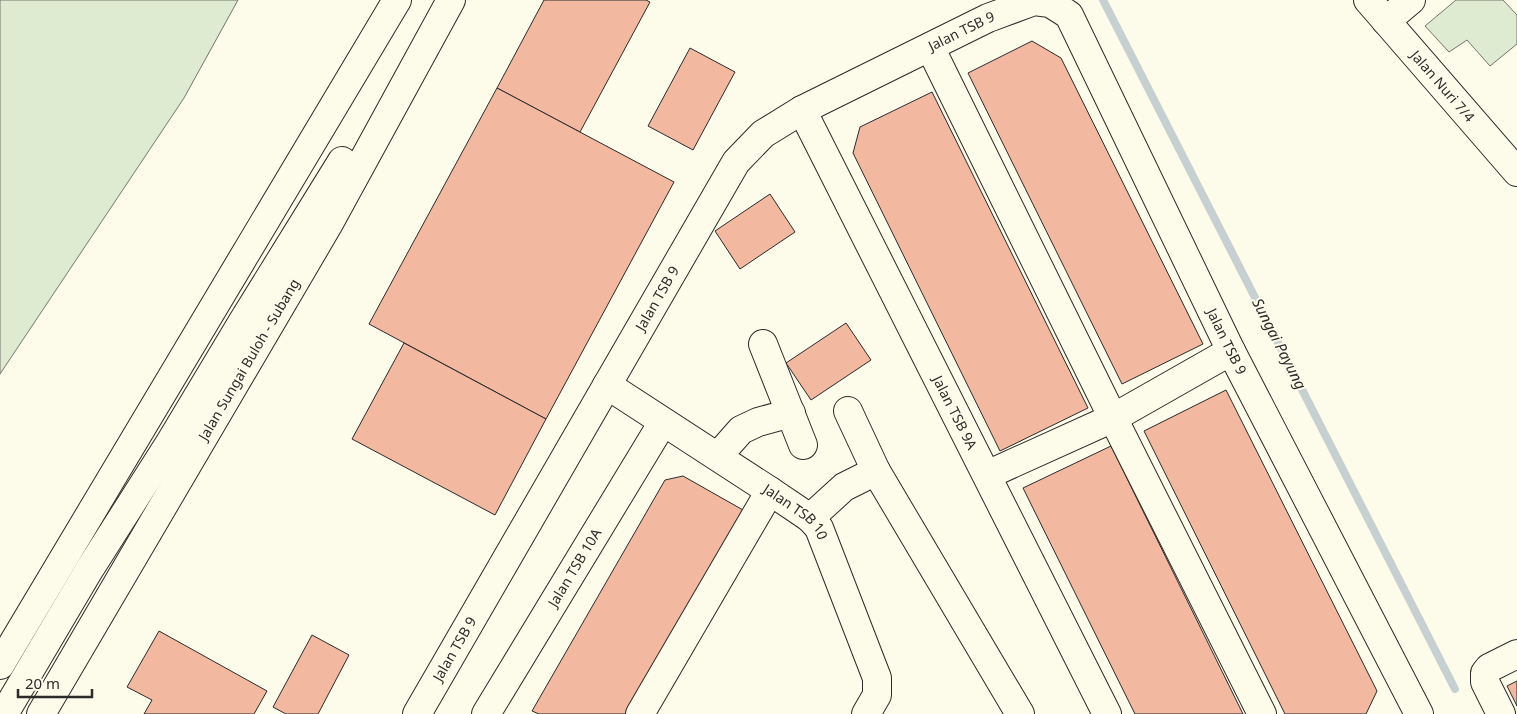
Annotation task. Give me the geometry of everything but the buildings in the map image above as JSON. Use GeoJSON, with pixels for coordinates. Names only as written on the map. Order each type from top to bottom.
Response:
{"type":"FeatureCollection","features":[{"type":"Feature","properties":{"kind":"main road"},"geometry":{"type":"LineString","coordinates":[[0,665],[396,0]]}},
{"type":"Feature","properties":{"kind":"main road","name":"Jalan Sungai Buloh - Subang"},"geometry":{"type":"LineString","coordinates":[[42,714],[328,225],[451,0]]}},
{"type":"Feature","properties":{"kind":"main road","name":"Jalan Nuri 7/4"},"geometry":{"type":"LineString","coordinates":[[1368,0],[1512,157]]}},
{"type":"Feature","properties":{"kind":"main road"},"geometry":{"type":"LineString","coordinates":[[1386,21],[1411,0]]}},
{"type":"Feature","properties":{"kind":"main road","name":"Jalan TSB 9"},"geometry":{"type":"LineString","coordinates":[[417,714],[736,162],[762,134],[802,110],[930,47],[985,9],[1034,1],[1050,3],[1069,15],[1231,351],[1419,714]]}},
{"type":"Feature","properties":{"kind":"main road"},"geometry":{"type":"LineString","coordinates":[[4,714],[89,570],[330,183],[403,55],[433,33]]}},
{"type":"Feature","properties":{"kind":"main road"},"geometry":{"type":"LineString","coordinates":[[930,47],[1262,714]]}},
{"type":"Feature","properties":{"kind":"main road","name":"Jalan TSB 9A"},"geometry":{"type":"LineString","coordinates":[[802,110],[1107,714]]}},
{"type":"Feature","properties":{"kind":"main road"},"geometry":{"type":"LineString","coordinates":[[762,344],[803,445]]}},
{"type":"Feature","properties":{"kind":"main road"},"geometry":{"type":"LineString","coordinates":[[987,475],[1113,418],[1231,351]]}},
{"type":"Feature","properties":{"kind":"main road","name":"Jalan TSB 10"},"geometry":{"type":"LineString","coordinates":[[607,385],[770,491],[810,518],[819,528],[877,678],[877,695],[866,714]]}},
{"type":"Feature","properties":{"kind":"main road"},"geometry":{"type":"LineString","coordinates":[[848,411],[876,471],[1020,714]]}},
{"type":"Feature","properties":{"kind":"main road"},"geometry":{"type":"LineString","coordinates":[[718,456],[741,430],[758,422],[791,413]]}},
{"type":"Feature","properties":{"kind":"main road","name":"Jalan TSB 10A"},"geometry":{"type":"LineString","coordinates":[[494,711],[664,422]]}},
{"type":"Feature","properties":{"kind":"main road"},"geometry":{"type":"LineString","coordinates":[[810,518],[844,487],[876,471]]}},
{"type":"Feature","properties":{"kind":"main road"},"geometry":{"type":"LineString","coordinates":[[640,714],[770,491]]}},
{"type":"Feature","properties":{"kind":"main road"},"geometry":{"type":"LineString","coordinates":[[63,714],[76,691],[79,649]]}},
{"type":"Feature","properties":{"kind":"main road"},"geometry":{"type":"LineString","coordinates":[[1501,714],[1486,682],[1485,673],[1489,668],[1517,654]]}},
{"type":"Feature","properties":{"kind":"green space"},"geometry":{"type":"Polygon","coordinates":[[[0,0],[238,0],[184,98],[0,374],[0,0]]]}},
{"type":"Feature","properties":{"kind":"green space"},"geometry":{"type":"Polygon","coordinates":[[[1456,0],[1503,0],[1517,15],[1517,44],[1490,66],[1467,40],[1449,52],[1425,26],[1456,0]]]}},
{"type":"Feature","properties":{"kind":"waterway","name":"Sungai Payung"},"geometry":{"type":"LineString","coordinates":[[1103,0],[1455,689]]}}]}
